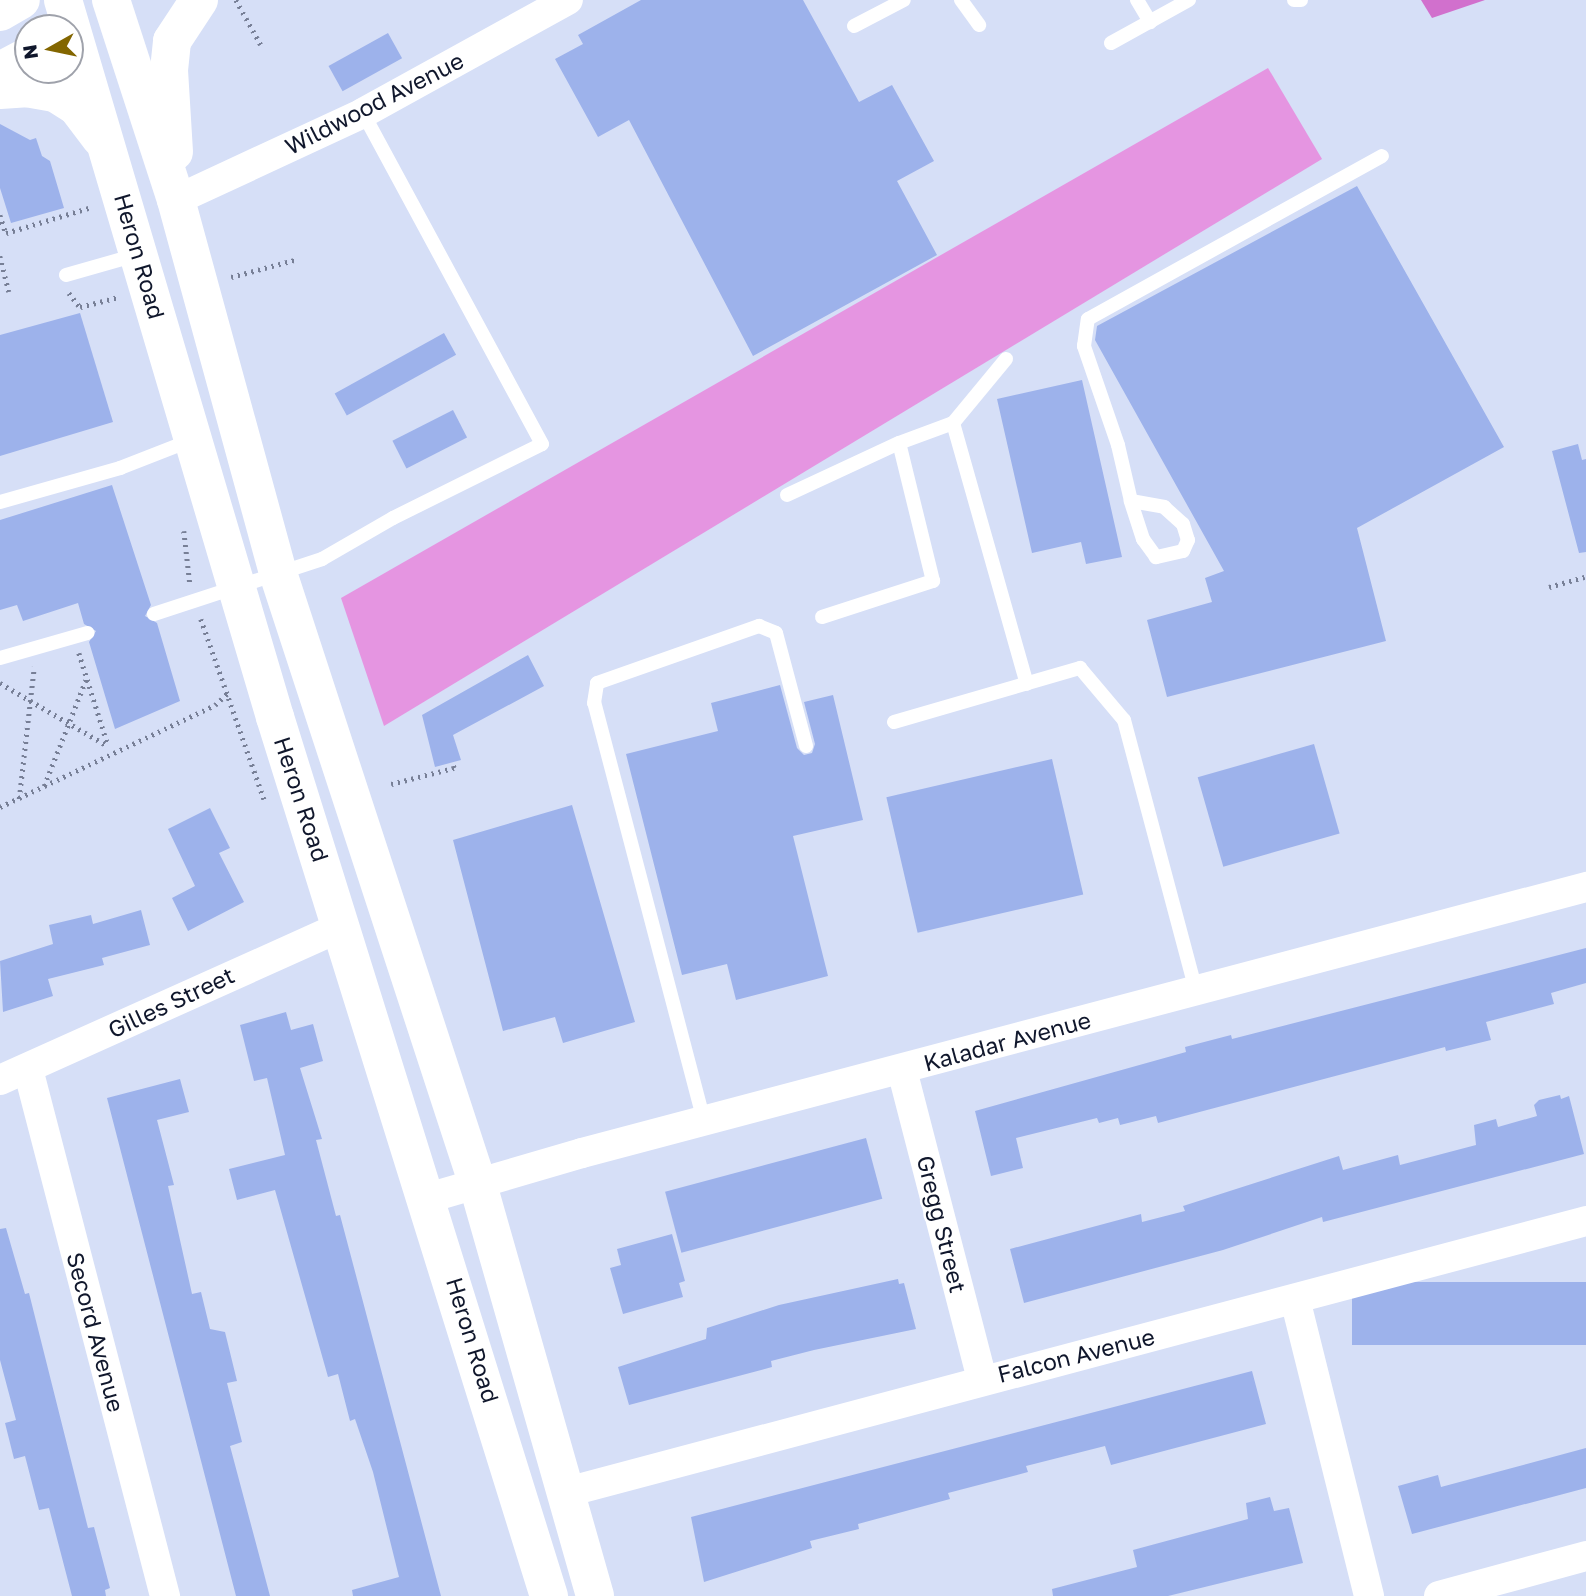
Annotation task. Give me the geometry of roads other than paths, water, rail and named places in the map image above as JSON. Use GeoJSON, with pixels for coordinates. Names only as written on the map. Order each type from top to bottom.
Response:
{"type":"FeatureCollection","features":[{"type":"Feature","properties":{"kind":"main road"},"geometry":{"type":"LineString","coordinates":[[0,12],[21,0]]}},
{"type":"Feature","properties":{"kind":"main road"},"geometry":{"type":"LineString","coordinates":[[176,200],[170,52],[180,25],[199,0]]}},
{"type":"Feature","properties":{"kind":"main road"},"geometry":{"type":"LineString","coordinates":[[84,16],[119,4]]}},
{"type":"Feature","properties":{"kind":"main road","name":"Heron Road"},"geometry":{"type":"LineString","coordinates":[[119,4],[176,200],[278,573],[478,1185],[595,1596]]}},
{"type":"Feature","properties":{"kind":"main road","name":"Heron Road"},"geometry":{"type":"LineString","coordinates":[[84,68],[237,586],[549,1596]]}},
{"type":"Feature","properties":{"kind":"main road"},"geometry":{"type":"LineString","coordinates":[[0,90],[40,89],[66,99],[111,154]]}},
{"type":"Feature","properties":{"kind":"street","name":"Wildwood Avenue"},"geometry":{"type":"LineString","coordinates":[[176,200],[363,113],[568,0]]}},
{"type":"Feature","properties":{"kind":"street","name":"Kaladar Avenue"},"geometry":{"type":"LineString","coordinates":[[428,1198],[704,1121],[1586,887]]}},
{"type":"Feature","properties":{"kind":"street","name":"Gilles Street"},"geometry":{"type":"LineString","coordinates":[[0,1080],[342,926]]}},
{"type":"Feature","properties":{"kind":"street","name":"Secord Avenue"},"geometry":{"type":"LineString","coordinates":[[27,1069],[165,1596]]}},
{"type":"Feature","properties":{"kind":"street","name":"Gregg Street"},"geometry":{"type":"LineString","coordinates":[[902,1070],[982,1379]]}},
{"type":"Feature","properties":{"kind":"street","name":"Falcon Avenue"},"geometry":{"type":"LineString","coordinates":[[567,1492],[982,1379],[1586,1221]]}},
{"type":"Feature","properties":{"kind":"street"},"geometry":{"type":"LineString","coordinates":[[1295,1299],[1369,1596]]}},
{"type":"Feature","properties":{"kind":"street"},"geometry":{"type":"LineString","coordinates":[[1439,1596],[1586,1556]]}},
{"type":"Feature","properties":{"kind":"lane"},"geometry":{"type":"LineString","coordinates":[[854,26],[904,0]]}},
{"type":"Feature","properties":{"kind":"lane"},"geometry":{"type":"LineString","coordinates":[[961,0],[979,25]]}},
{"type":"Feature","properties":{"kind":"lane"},"geometry":{"type":"LineString","coordinates":[[1137,0],[1150,22]]}},
{"type":"Feature","properties":{"kind":"lane"},"geometry":{"type":"LineString","coordinates":[[1111,43],[1189,0]]}},
{"type":"Feature","properties":{"kind":"lane"},"geometry":{"type":"LineString","coordinates":[[1294,0],[1301,0]]}},
{"type":"Feature","properties":{"kind":"lane"},"geometry":{"type":"LineString","coordinates":[[154,614],[322,559],[393,518],[542,444],[363,113]]}},
{"type":"Feature","properties":{"kind":"lane"},"geometry":{"type":"LineString","coordinates":[[1131,501],[1164,507],[1183,524],[1188,540],[1183,551],[1156,556],[1143,539],[1131,501],[1084,346],[1088,319],[1382,156]]}},
{"type":"Feature","properties":{"kind":"lane"},"geometry":{"type":"LineString","coordinates":[[65,282],[139,254]]}},
{"type":"Feature","properties":{"kind":"lane"},"geometry":{"type":"LineString","coordinates":[[787,495],[899,443],[953,423],[1006,359]]}},
{"type":"Feature","properties":{"kind":"lane"},"geometry":{"type":"LineString","coordinates":[[953,423],[1027,684]]}},
{"type":"Feature","properties":{"kind":"lane"},"geometry":{"type":"LineString","coordinates":[[0,502],[120,468],[194,439]]}},
{"type":"Feature","properties":{"kind":"lane"},"geometry":{"type":"LineString","coordinates":[[822,617],[933,581],[899,443]]}},
{"type":"Feature","properties":{"kind":"lane"},"geometry":{"type":"LineString","coordinates":[[704,1121],[594,703],[597,683],[759,626],[776,633],[806,747]]}},
{"type":"Feature","properties":{"kind":"lane"},"geometry":{"type":"LineString","coordinates":[[0,658],[87,633]]}},
{"type":"Feature","properties":{"kind":"lane"},"geometry":{"type":"LineString","coordinates":[[894,722],[1080,668],[1124,720],[1196,991]]}}]}
